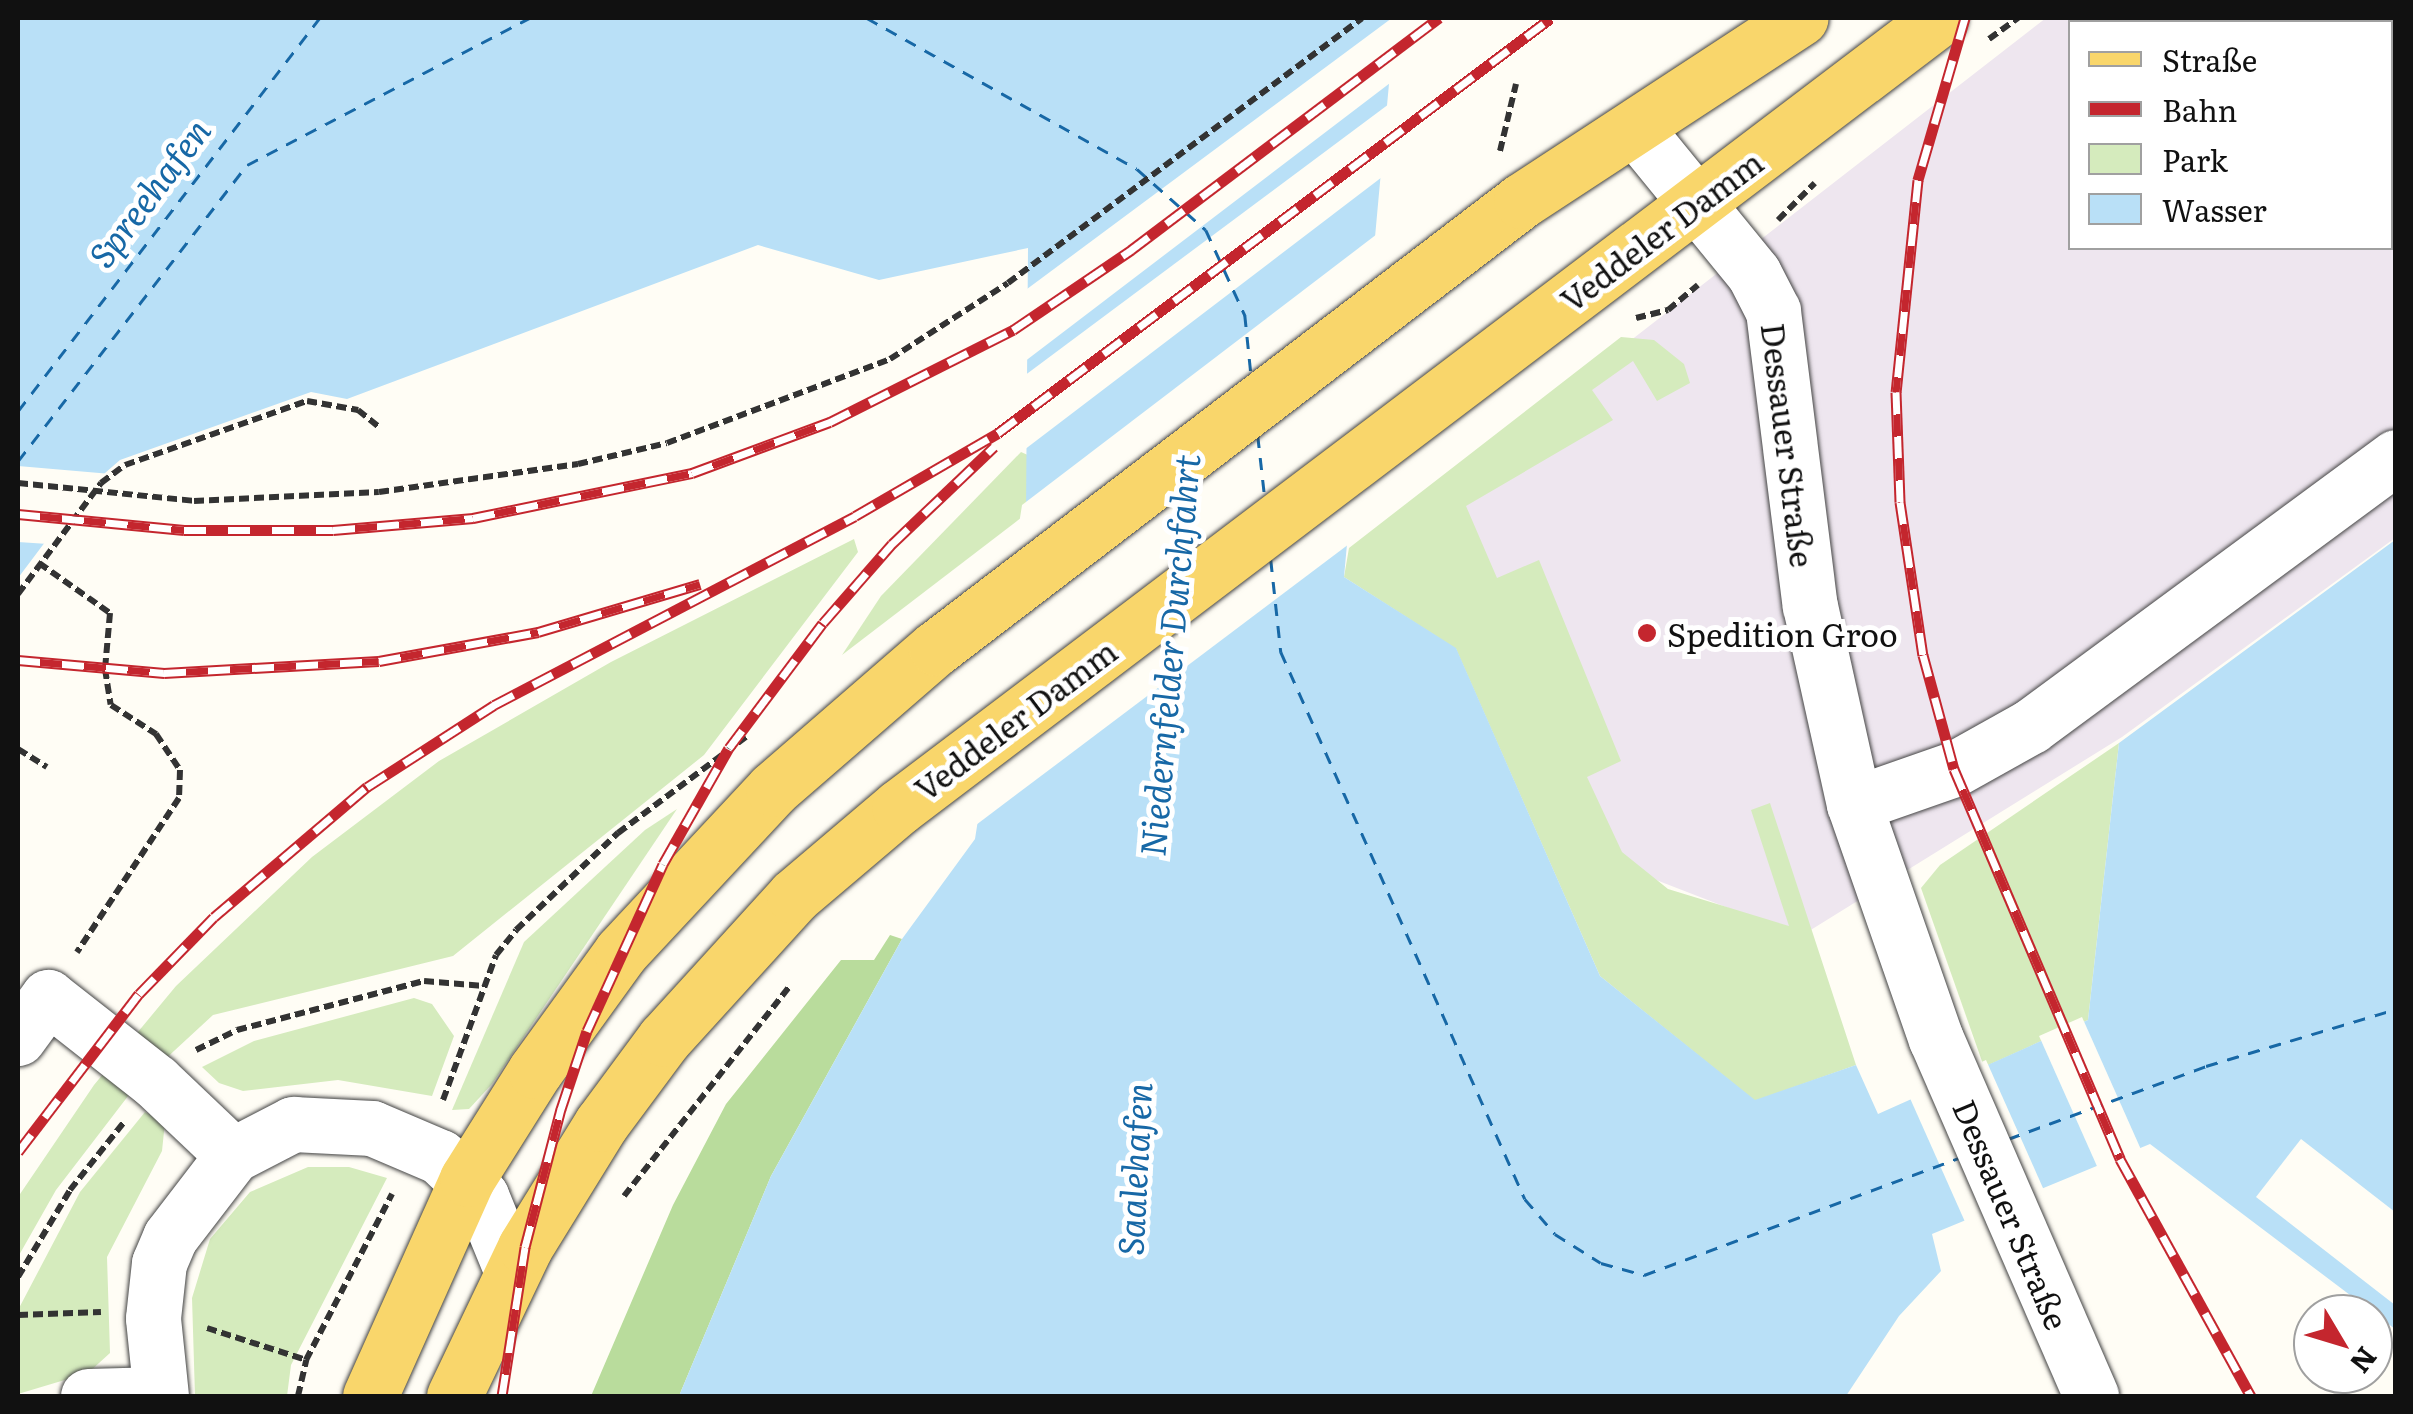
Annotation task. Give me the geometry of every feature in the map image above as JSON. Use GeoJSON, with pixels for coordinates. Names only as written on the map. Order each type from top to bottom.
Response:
{"type":"FeatureCollection","features":[{"type":"Feature","properties":{"kind":"main road"},"geometry":{"type":"LineString","coordinates":[[370,1396],[466,1179],[621,952],[686,878],[843,725],[1522,202],[1801,18]]}},
{"type":"Feature","properties":{"kind":"main road","name":"Veddeler Damm"},"geometry":{"type":"LineString","coordinates":[[454,1396],[512,1272],[601,1124],[701,996],[842,853],[1940,18]]}},
{"type":"Feature","properties":{"kind":"street","name":"Dessauer Straße"},"geometry":{"type":"LineString","coordinates":[[1635,128],[1754,274],[1773,311],[1810,606],[1854,804],[1936,1039],[2091,1396]]}},
{"type":"Feature","properties":{"kind":"street"},"geometry":{"type":"LineString","coordinates":[[1854,804],[1954,769],[2031,726],[2396,457]]}},
{"type":"Feature","properties":{"kind":"street"},"geometry":{"type":"LineString","coordinates":[[33,1018],[156,1082],[233,1156]]}},
{"type":"Feature","properties":{"kind":"street"},"geometry":{"type":"LineString","coordinates":[[88,1396],[161,1395],[153,1318],[159,1263],[188,1206],[233,1156],[292,1124],[328,1122],[410,1140],[466,1179],[494,1218],[512,1272]]}},
{"type":"Feature","properties":{"kind":"path"},"geometry":{"type":"LineString","coordinates":[[18,483],[194,500],[475,481],[667,443],[890,359],[1008,283],[1362,18]]}},
{"type":"Feature","properties":{"kind":"path"},"geometry":{"type":"LineString","coordinates":[[1496,165],[1516,84]]}},
{"type":"Feature","properties":{"kind":"path"},"geometry":{"type":"LineString","coordinates":[[18,594],[101,483],[124,465],[307,401],[358,410],[378,426]]}},
{"type":"Feature","properties":{"kind":"path"},"geometry":{"type":"LineString","coordinates":[[33,1018],[179,798],[180,770],[156,734],[111,705],[105,670],[110,613],[39,563]]}},
{"type":"Feature","properties":{"kind":"path"},"geometry":{"type":"LineString","coordinates":[[18,749],[47,766]]}},
{"type":"Feature","properties":{"kind":"path"},"geometry":{"type":"LineString","coordinates":[[614,1209],[800,975]]}},
{"type":"Feature","properties":{"kind":"path"},"geometry":{"type":"LineString","coordinates":[[204,1327],[306,1360]]}},
{"type":"Feature","properties":{"kind":"shaded area"},"geometry":{"type":"Polygon","coordinates":[[[2046,18],[2395,18],[2395,538],[2122,737],[1801,936],[1620,866],[1429,497],[2046,18]]]}},
{"type":"Feature","properties":{"kind":"green space"},"geometry":{"type":"Polygon","coordinates":[[[1621,337],[1654,340],[1684,364],[1690,383],[1657,401],[1633,361],[1592,390],[1613,420],[1466,506],[1497,578],[1539,560],[1621,761],[1587,777],[1622,852],[1668,889],[1789,926],[1751,810],[1770,803],[1856,1065],[1755,1101],[1600,976],[1456,649],[1344,577],[1349,548],[1621,337]]]}},
{"type":"Feature","properties":{"kind":"green space"},"geometry":{"type":"Polygon","coordinates":[[[1021,452],[1030,456],[1026,514],[842,655],[881,596],[1021,452]]]}},
{"type":"Feature","properties":{"kind":"green space"},"geometry":{"type":"Polygon","coordinates":[[[854,539],[858,552],[704,755],[453,956],[213,1015],[135,1087],[56,1190],[18,1257],[18,1197],[94,1085],[176,986],[312,857],[439,761],[611,662],[854,539]]]}},
{"type":"Feature","properties":{"kind":"green space"},"geometry":{"type":"Polygon","coordinates":[[[2119,743],[2088,1020],[1984,1067],[1921,888],[1940,865],[2119,743]]]}},
{"type":"Feature","properties":{"kind":"green space"},"geometry":{"type":"Polygon","coordinates":[[[677,809],[492,1084],[469,1109],[452,1110],[524,942],[645,830],[677,809]]]}},
{"type":"Feature","properties":{"kind":"green space"},"geometry":{"type":"Polygon","coordinates":[[[890,935],[902,939],[771,1176],[679,1396],[591,1396],[673,1205],[726,1104],[841,960],[874,960],[890,935]]]}},
{"type":"Feature","properties":{"kind":"green space"},"geometry":{"type":"Polygon","coordinates":[[[414,998],[432,1004],[454,1036],[432,1096],[338,1080],[243,1091],[219,1083],[202,1067],[254,1041],[414,998]]]}},
{"type":"Feature","properties":{"kind":"green space"},"geometry":{"type":"Polygon","coordinates":[[[145,1112],[165,1122],[162,1151],[107,1257],[110,1353],[88,1373],[18,1394],[18,1310],[80,1192],[145,1112]]]}},
{"type":"Feature","properties":{"kind":"green space"},"geometry":{"type":"Polygon","coordinates":[[[308,1167],[349,1167],[387,1178],[291,1365],[287,1396],[195,1396],[192,1298],[210,1239],[250,1192],[308,1167]]]}},
{"type":"Feature","properties":{"kind":"water"},"geometry":{"type":"Polygon","coordinates":[[[18,18],[1395,18],[1344,577],[1456,648],[1600,976],[1755,1100],[1856,1065],[1878,1114],[2088,1020],[2119,743],[2395,540],[2395,1329],[2393,1294],[2349,1294],[2150,1144],[1932,1234],[1941,1271],[1899,1316],[1846,1396],[679,1396],[771,1176],[902,939],[975,839],[1026,514],[1028,248],[879,280],[758,245],[347,399],[311,392],[120,460],[82,493],[18,578],[18,18]]]}},
{"type":"Feature","properties":{"kind":"pier"},"geometry":{"type":"Polygon","coordinates":[[[1392,18],[1400,18],[1394,80],[1024,362],[1023,292],[1392,18]]]}},
{"type":"Feature","properties":{"kind":"pier"},"geometry":{"type":"Polygon","coordinates":[[[1393,101],[1386,174],[1024,450],[1024,376],[1393,101]]]}},
{"type":"Feature","properties":{"kind":"pier"},"geometry":{"type":"Polygon","coordinates":[[[1381,231],[1353,541],[972,828],[1022,505],[1381,231]]]}},
{"type":"Feature","properties":{"kind":"pier"},"geometry":{"type":"Polygon","coordinates":[[[18,466],[111,474],[48,544],[18,542],[18,466]]]}},
{"type":"Feature","properties":{"kind":"pier"},"geometry":{"type":"Polygon","coordinates":[[[2082,1017],[2142,1152],[2099,1171],[2039,1036],[2082,1017]]]}},
{"type":"Feature","properties":{"kind":"pier"},"geometry":{"type":"Polygon","coordinates":[[[1986,1060],[2045,1192],[1967,1227],[1908,1095],[1986,1060]]]}},
{"type":"Feature","properties":{"kind":"pier"},"geometry":{"type":"Polygon","coordinates":[[[2301,1139],[2395,1212],[2395,1305],[2393,1294],[2381,1294],[2256,1197],[2301,1139]]]}},
{"type":"Feature","properties":{"kind":"ferry route"},"geometry":{"type":"LineString","coordinates":[[18,411],[320,18]]}},
{"type":"Feature","properties":{"kind":"ferry route"},"geometry":{"type":"LineString","coordinates":[[18,461],[247,165],[529,18]]}},
{"type":"Feature","properties":{"kind":"ferry route"},"geometry":{"type":"LineString","coordinates":[[867,18],[1137,169],[1206,230],[1245,315],[1251,373]]}},
{"type":"Feature","properties":{"kind":"ferry route"},"geometry":{"type":"LineString","coordinates":[[1258,436],[1265,498]]}},
{"type":"Feature","properties":{"kind":"ferry route"},"geometry":{"type":"LineString","coordinates":[[1271,560],[1281,652],[1525,1199],[1555,1234],[1601,1263],[1644,1275],[1959,1158]]}},
{"type":"Feature","properties":{"kind":"ferry route"},"geometry":{"type":"LineString","coordinates":[[2008,1139],[2206,1066],[2396,1009]]}},
{"type":"Feature","properties":{"kind":"railway"},"geometry":{"type":"LineString","coordinates":[[18,514],[184,530],[333,530],[473,518],[692,473],[830,422],[1013,330],[1131,250],[1439,18]]}},
{"type":"Feature","properties":{"kind":"railway"},"geometry":{"type":"LineString","coordinates":[[18,1152],[139,994],[214,917],[367,787],[494,705],[855,516],[998,433],[1551,18]]}},
{"type":"Feature","properties":{"kind":"railway"},"geometry":{"type":"LineString","coordinates":[[1965,18],[1918,180],[1896,392],[1900,502],[1923,655],[1954,769],[2120,1159],[2251,1396]]}},
{"type":"Feature","properties":{"kind":"railway"},"geometry":{"type":"LineString","coordinates":[[502,1396],[525,1247],[561,1109],[587,1031],[663,864],[729,748],[823,623],[892,544],[994,447]]}},
{"type":"Feature","properties":{"kind":"railway"},"geometry":{"type":"LineString","coordinates":[[18,660],[164,673],[379,661],[538,632],[700,584]]}},
{"type":"Feature","properties":{"kind":"place","name":"Spedition Groo"},"geometry":{"type":"Point","coordinates":[1647,633]}},
{"type":"Feature","properties":{"kind":"water label","name":"Spreehafen"},"geometry":{"type":"Point","coordinates":[148,192]}},
{"type":"Feature","properties":{"kind":"water label","name":"Niedernfelder Durchfahrt"},"geometry":{"type":"Point","coordinates":[1168,655]}},
{"type":"Feature","properties":{"kind":"water label","name":"Saalehafen"},"geometry":{"type":"Point","coordinates":[1133,1169]}}]}
